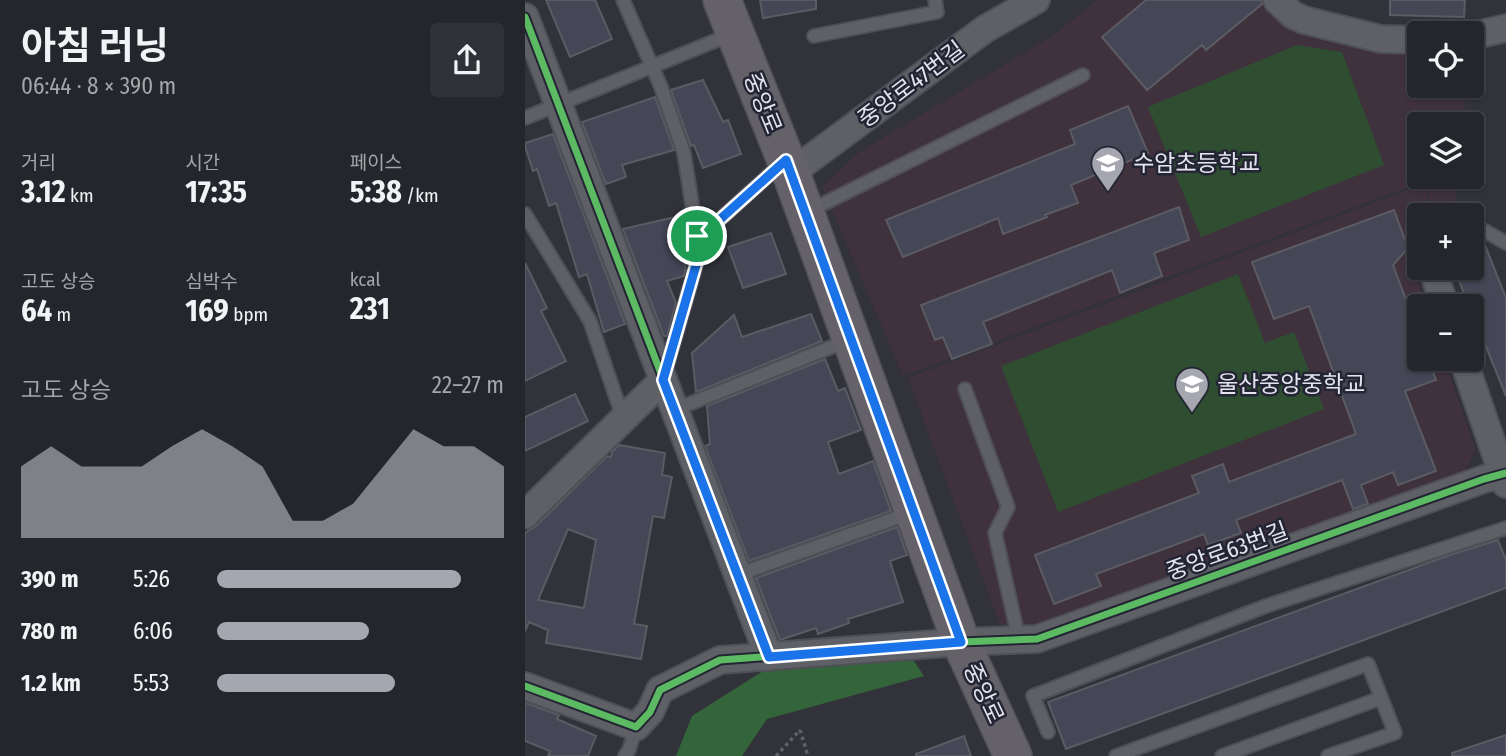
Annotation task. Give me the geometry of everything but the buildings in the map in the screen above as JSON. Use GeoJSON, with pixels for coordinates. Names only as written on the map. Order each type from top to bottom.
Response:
{"type":"FeatureCollection","features":[{"type":"Feature","properties":{"kind":"main road","name":"중앙로"},"geometry":{"type":"LineString","coordinates":[[722,0],[788,166],[961,642],[1013,756]]}},
{"type":"Feature","properties":{"kind":"street","name":"중앙로47번길"},"geometry":{"type":"LineString","coordinates":[[788,166],[985,29],[1035,0]]}},
{"type":"Feature","properties":{"kind":"street"},"geometry":{"type":"LineString","coordinates":[[1277,0],[1293,15],[1304,20],[1381,39],[1407,40]]}},
{"type":"Feature","properties":{"kind":"street"},"geometry":{"type":"LineString","coordinates":[[525,17],[769,657]]}},
{"type":"Feature","properties":{"kind":"street"},"geometry":{"type":"LineString","coordinates":[[1484,33],[1506,28]]}},
{"type":"Feature","properties":{"kind":"street"},"geometry":{"type":"LineString","coordinates":[[1467,371],[1505,477]]}},
{"type":"Feature","properties":{"kind":"street"},"geometry":{"type":"LineString","coordinates":[[525,515],[663,380]]}},
{"type":"Feature","properties":{"kind":"street","name":"중앙로63번길"},"geometry":{"type":"LineString","coordinates":[[636,727],[650,712],[660,690],[720,660],[1037,639],[1505,477]]}},
{"type":"Feature","properties":{"kind":"street"},"geometry":{"type":"LineString","coordinates":[[525,686],[636,727]]}},
{"type":"Feature","properties":{"kind":"lane"},"geometry":{"type":"LineString","coordinates":[[623,0],[661,87],[684,153],[697,236],[696,265],[663,380]]}},
{"type":"Feature","properties":{"kind":"lane"},"geometry":{"type":"LineString","coordinates":[[814,36],[937,12],[935,0]]}},
{"type":"Feature","properties":{"kind":"lane"},"geometry":{"type":"LineString","coordinates":[[525,118],[735,33]]}},
{"type":"Feature","properties":{"kind":"lane"},"geometry":{"type":"LineString","coordinates":[[805,213],[1083,75]]}},
{"type":"Feature","properties":{"kind":"lane"},"geometry":{"type":"LineString","coordinates":[[697,236],[788,166]]}},
{"type":"Feature","properties":{"kind":"lane"},"geometry":{"type":"LineString","coordinates":[[525,214],[590,321],[623,418]]}},
{"type":"Feature","properties":{"kind":"lane"},"geometry":{"type":"LineString","coordinates":[[1484,231],[1506,243]]}},
{"type":"Feature","properties":{"kind":"lane"},"geometry":{"type":"LineString","coordinates":[[674,410],[851,339]]}},
{"type":"Feature","properties":{"kind":"lane"},"geometry":{"type":"LineString","coordinates":[[965,389],[1008,507],[995,533],[1019,640]]}},
{"type":"Feature","properties":{"kind":"lane"},"geometry":{"type":"LineString","coordinates":[[737,575],[913,512]]}},
{"type":"Feature","properties":{"kind":"lane"},"geometry":{"type":"LineString","coordinates":[[1048,732],[1033,696],[1266,606],[1506,528]]}},
{"type":"Feature","properties":{"kind":"lane"},"geometry":{"type":"LineString","coordinates":[[1116,756],[1368,664],[1395,733],[1328,756]]}},
{"type":"Feature","properties":{"kind":"lane"},"geometry":{"type":"LineString","coordinates":[[1222,756],[1381,698]]}},
{"type":"Feature","properties":{"kind":"lane"},"geometry":{"type":"LineString","coordinates":[[625,756],[636,727]]}},
{"type":"Feature","properties":{"kind":"path"},"geometry":{"type":"LineString","coordinates":[[776,756],[800,730],[808,756]]}},
{"type":"Feature","properties":{"kind":"shaded area","name":"수암초등학교"},"geometry":{"type":"Polygon","coordinates":[[[1097,0],[1263,0],[1288,27],[1407,49],[1407,98],[1466,98],[1464,112],[1407,112],[1407,187],[903,376],[822,187],[861,151],[1054,35],[1097,0]]]}},
{"type":"Feature","properties":{"kind":"shaded area","name":"울산중앙중학교"},"geometry":{"type":"Polygon","coordinates":[[[1411,189],[1425,189],[1430,203],[1407,203],[1407,280],[1418,280],[1422,294],[1407,294],[1407,371],[1448,371],[1476,450],[1464,473],[1035,624],[1000,624],[908,378],[1411,189]]]}},
{"type":"Feature","properties":{"kind":"shaded area","name":"수암초등학교"},"geometry":{"type":"Polygon","coordinates":[[[1427,189],[1456,189],[1452,203],[1432,203],[1427,189]]]}},
{"type":"Feature","properties":{"kind":"green space"},"geometry":{"type":"Polygon","coordinates":[[[1297,45],[1342,52],[1384,165],[1201,237],[1148,107],[1297,45]]]}},
{"type":"Feature","properties":{"kind":"green space"},"geometry":{"type":"Polygon","coordinates":[[[1238,274],[1265,343],[1294,332],[1324,409],[1058,512],[1001,366],[1238,274]]]}},
{"type":"Feature","properties":{"kind":"green space"},"geometry":{"type":"Polygon","coordinates":[[[912,658],[924,676],[767,719],[742,756],[676,756],[692,716],[763,671],[912,658]]]}},
{"type":"Feature","properties":{"kind":"cycle path"},"geometry":{"type":"LineString","coordinates":[[525,17],[769,657]]}},
{"type":"Feature","properties":{"kind":"cycle path"},"geometry":{"type":"LineString","coordinates":[[525,686],[636,727],[650,712],[660,690],[720,660],[1037,639],[1506,473]]}},
{"type":"Feature","properties":{"kind":"place","name":"수암초등학교"},"geometry":{"type":"Point","coordinates":[1108,193]}},
{"type":"Feature","properties":{"kind":"place","name":"울산중앙중학교"},"geometry":{"type":"Point","coordinates":[1192,414]}},
{"type":"Feature","properties":{"kind":"route"},"geometry":{"type":"LineString","coordinates":[[786,160],[961,642],[769,657],[663,380],[696,265],[697,236],[716,223],[786,160]]}}]}
